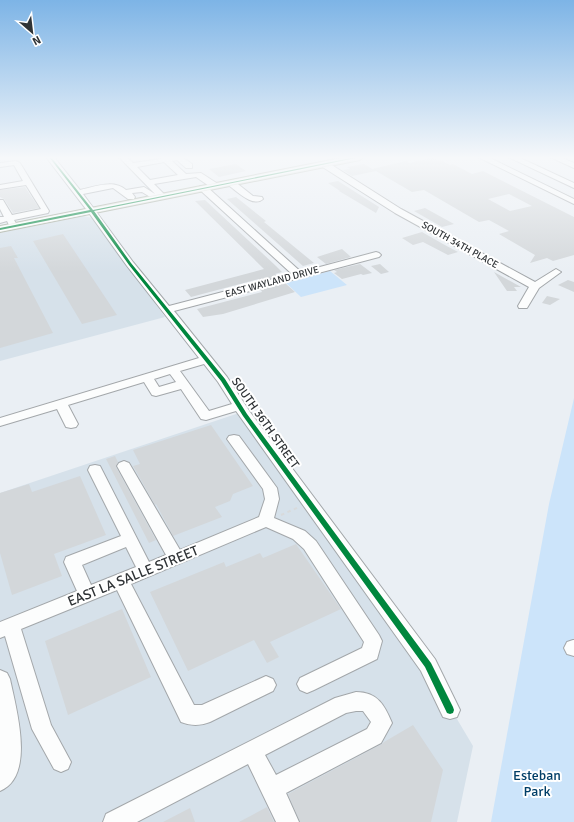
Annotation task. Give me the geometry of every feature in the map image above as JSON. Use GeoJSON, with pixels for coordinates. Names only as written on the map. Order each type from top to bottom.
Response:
{"type":"FeatureCollection","features":[{"type":"Feature","properties":{"kind":"main road"},"geometry":{"type":"LineString","coordinates":[[0,229],[11,222],[92,210],[167,195]]}},
{"type":"Feature","properties":{"kind":"street"},"geometry":{"type":"LineString","coordinates":[[0,220],[11,222],[44,211],[45,209],[36,195]]}},
{"type":"Feature","properties":{"kind":"street","name":"SOUTH 36TH STREET"},"geometry":{"type":"LineString","coordinates":[[80,195],[130,264],[223,380],[239,406],[428,665],[450,710]]}},
{"type":"Feature","properties":{"kind":"street"},"geometry":{"type":"LineString","coordinates":[[129,195],[136,202]]}},
{"type":"Feature","properties":{"kind":"street"},"geometry":{"type":"LineString","coordinates":[[211,195],[299,275]]}},
{"type":"Feature","properties":{"kind":"street"},"geometry":{"type":"LineString","coordinates":[[248,195],[252,198],[259,199]]}},
{"type":"Feature","properties":{"kind":"street","name":"SOUTH 34TH PLACE"},"geometry":{"type":"LineString","coordinates":[[376,195],[398,211],[535,286]]}},
{"type":"Feature","properties":{"kind":"street"},"geometry":{"type":"LineString","coordinates":[[560,195],[574,202]]}},
{"type":"Feature","properties":{"kind":"street"},"geometry":{"type":"LineString","coordinates":[[0,202],[11,222]]}},
{"type":"Feature","properties":{"kind":"street","name":"EAST WAYLAND DRIVE"},"geometry":{"type":"LineString","coordinates":[[167,310],[376,255]]}},
{"type":"Feature","properties":{"kind":"street"},"geometry":{"type":"LineString","coordinates":[[523,306],[535,286],[556,272]]}},
{"type":"Feature","properties":{"kind":"street"},"geometry":{"type":"LineString","coordinates":[[0,422],[207,360]]}},
{"type":"Feature","properties":{"kind":"street"},"geometry":{"type":"LineString","coordinates":[[174,369],[206,416],[239,406]]}},
{"type":"Feature","properties":{"kind":"street"},"geometry":{"type":"LineString","coordinates":[[147,378],[156,392],[183,384]]}},
{"type":"Feature","properties":{"kind":"street"},"geometry":{"type":"LineString","coordinates":[[61,404],[71,424]]}},
{"type":"Feature","properties":{"kind":"street"},"geometry":{"type":"LineString","coordinates":[[234,439],[270,488],[272,499],[266,521],[299,535],[310,545],[373,641],[370,654],[308,684]]}},
{"type":"Feature","properties":{"kind":"street"},"geometry":{"type":"LineString","coordinates":[[124,466],[176,558]]}},
{"type":"Feature","properties":{"kind":"street"},"geometry":{"type":"LineString","coordinates":[[95,470],[146,571]]}},
{"type":"Feature","properties":{"kind":"street","name":"EAST LA SALLE STREET"},"geometry":{"type":"LineString","coordinates":[[3,628],[266,521]]}},
{"type":"Feature","properties":{"kind":"street"},"geometry":{"type":"LineString","coordinates":[[87,595],[72,562],[130,539]]}},
{"type":"Feature","properties":{"kind":"street"},"geometry":{"type":"LineString","coordinates":[[121,581],[188,715],[203,715],[266,685]]}},
{"type":"Feature","properties":{"kind":"street"},"geometry":{"type":"LineString","coordinates":[[3,628],[42,729],[61,762]]}},
{"type":"Feature","properties":{"kind":"street"},"geometry":{"type":"LineString","coordinates":[[0,679],[11,729],[8,771],[0,780]]}},
{"type":"Feature","properties":{"kind":"street"},"geometry":{"type":"LineString","coordinates":[[114,822],[342,705],[364,701],[377,709],[382,723],[374,736],[272,789]]}},
{"type":"Feature","properties":{"kind":"street"},"geometry":{"type":"LineString","coordinates":[[252,751],[288,822]]}},
{"type":"Feature","properties":{"kind":"path"},"geometry":{"type":"LineString","coordinates":[[266,521],[305,505]]}},
{"type":"Feature","properties":{"kind":"shaded area"},"geometry":{"type":"Polygon","coordinates":[[[83,216],[93,218],[165,317],[0,361],[0,233],[83,216]]]}},
{"type":"Feature","properties":{"kind":"shaded area"},"geometry":{"type":"Polygon","coordinates":[[[239,413],[432,677],[473,746],[457,822],[0,822],[0,493],[239,413]]]}},
{"type":"Feature","properties":{"kind":"green space"},"geometry":{"type":"Polygon","coordinates":[[[330,271],[347,285],[301,297],[286,283],[330,271]]]}},
{"type":"Feature","properties":{"kind":"green space","name":"Esteban Park"},"geometry":{"type":"Polygon","coordinates":[[[574,398],[574,822],[491,822],[549,504],[574,398]]]}},
{"type":"Feature","properties":{"kind":"building"},"geometry":{"type":"Polygon","coordinates":[[[0,195],[31,195],[39,208],[13,213],[4,199],[0,197],[0,195]]]}},
{"type":"Feature","properties":{"kind":"building"},"geometry":{"type":"Polygon","coordinates":[[[346,195],[361,195],[379,207],[376,213],[346,195]]]}},
{"type":"Feature","properties":{"kind":"building"},"geometry":{"type":"Polygon","coordinates":[[[433,195],[503,195],[488,199],[510,211],[532,206],[512,195],[531,195],[574,217],[574,255],[553,261],[547,258],[530,263],[535,255],[499,234],[509,231],[489,220],[479,222],[433,195]]]}},
{"type":"Feature","properties":{"kind":"building"},"geometry":{"type":"Polygon","coordinates":[[[236,197],[314,263],[303,266],[227,199],[236,197]]]}},
{"type":"Feature","properties":{"kind":"building"},"geometry":{"type":"Polygon","coordinates":[[[205,200],[282,272],[275,274],[278,276],[259,281],[259,279],[191,297],[185,290],[264,269],[195,201],[205,200]]]}},
{"type":"Feature","properties":{"kind":"building"},"geometry":{"type":"Polygon","coordinates":[[[425,208],[454,224],[442,227],[414,211],[425,208]]]}},
{"type":"Feature","properties":{"kind":"building"},"geometry":{"type":"Polygon","coordinates":[[[422,232],[458,252],[448,255],[423,242],[413,245],[402,238],[422,232]]]}},
{"type":"Feature","properties":{"kind":"building"},"geometry":{"type":"Polygon","coordinates":[[[63,234],[117,315],[82,324],[33,241],[63,234]]]}},
{"type":"Feature","properties":{"kind":"building"},"geometry":{"type":"Polygon","coordinates":[[[11,246],[18,258],[14,258],[53,333],[0,348],[0,248],[11,246]]]}},
{"type":"Feature","properties":{"kind":"building"},"geometry":{"type":"Polygon","coordinates":[[[342,249],[351,257],[326,264],[317,257],[342,249]]]}},
{"type":"Feature","properties":{"kind":"building"},"geometry":{"type":"Polygon","coordinates":[[[360,264],[372,273],[342,279],[334,273],[337,272],[334,270],[360,264]]]}},
{"type":"Feature","properties":{"kind":"building"},"geometry":{"type":"Polygon","coordinates":[[[380,264],[389,272],[381,274],[371,266],[380,264]]]}},
{"type":"Feature","properties":{"kind":"building"},"geometry":{"type":"Polygon","coordinates":[[[494,272],[521,287],[514,287],[517,291],[507,291],[494,272]]]}},
{"type":"Feature","properties":{"kind":"building"},"geometry":{"type":"Polygon","coordinates":[[[568,280],[574,282],[574,292],[558,285],[568,280]]]}},
{"type":"Feature","properties":{"kind":"building"},"geometry":{"type":"Polygon","coordinates":[[[285,283],[295,292],[223,314],[203,317],[197,309],[262,292],[261,290],[285,283]]]}},
{"type":"Feature","properties":{"kind":"building"},"geometry":{"type":"Polygon","coordinates":[[[547,296],[560,299],[550,305],[542,303],[547,296]]]}},
{"type":"Feature","properties":{"kind":"building"},"geometry":{"type":"Polygon","coordinates":[[[211,425],[253,486],[233,494],[230,501],[215,507],[222,517],[173,536],[133,466],[140,464],[133,450],[211,425]]]}},
{"type":"Feature","properties":{"kind":"building"},"geometry":{"type":"Polygon","coordinates":[[[115,456],[118,462],[116,467],[156,540],[149,543],[106,459],[115,456]]]}},
{"type":"Feature","properties":{"kind":"building"},"geometry":{"type":"Polygon","coordinates":[[[80,476],[106,535],[54,554],[62,576],[12,595],[0,553],[0,493],[29,484],[32,492],[80,476]]]}},
{"type":"Feature","properties":{"kind":"building"},"geometry":{"type":"Polygon","coordinates":[[[296,544],[341,609],[270,642],[279,657],[267,663],[254,640],[188,671],[150,592],[224,562],[226,567],[260,553],[263,558],[296,544]]]}},
{"type":"Feature","properties":{"kind":"building"},"geometry":{"type":"Polygon","coordinates":[[[122,609],[151,677],[68,715],[45,641],[122,609]]]}},
{"type":"Feature","properties":{"kind":"building"},"geometry":{"type":"Polygon","coordinates":[[[413,725],[443,770],[431,822],[300,822],[288,794],[382,744],[413,725]]]}},
{"type":"Feature","properties":{"kind":"building"},"geometry":{"type":"Polygon","coordinates":[[[267,807],[274,822],[239,822],[267,807]]]}},
{"type":"Feature","properties":{"kind":"building"},"geometry":{"type":"Polygon","coordinates":[[[190,808],[195,822],[163,822],[190,808]]]}},
{"type":"Feature","properties":{"kind":"cycle path"},"geometry":{"type":"LineString","coordinates":[[80,195],[130,264],[223,380],[245,415],[428,665],[450,710]]}},
{"type":"Feature","properties":{"kind":"cycle path"},"geometry":{"type":"LineString","coordinates":[[0,229],[168,195]]}}]}
